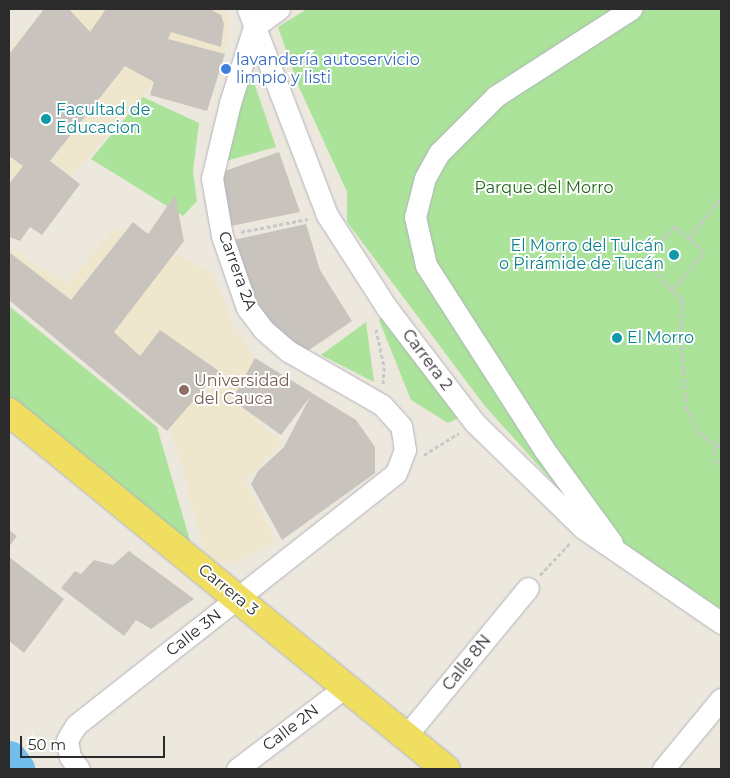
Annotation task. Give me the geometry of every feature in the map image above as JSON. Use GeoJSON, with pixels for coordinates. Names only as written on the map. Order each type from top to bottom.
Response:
{"type":"FeatureCollection","features":[{"type":"Feature","properties":{"kind":"main road","name":"Carrera 3"},"geometry":{"type":"LineString","coordinates":[[9,412],[238,598],[405,738],[446,769]]}},
{"type":"Feature","properties":{"kind":"street"},"geometry":{"type":"LineString","coordinates":[[251,18],[279,9]]}},
{"type":"Feature","properties":{"kind":"street"},"geometry":{"type":"LineString","coordinates":[[618,552],[589,507],[544,449],[426,265],[415,217],[425,178],[439,153],[496,96],[631,9]]}},
{"type":"Feature","properties":{"kind":"street","name":"Carrera 2"},"geometry":{"type":"LineString","coordinates":[[251,18],[328,215],[387,308],[476,423],[584,528],[721,623]]}},
{"type":"Feature","properties":{"kind":"street","name":"Carrera 2A"},"geometry":{"type":"LineString","coordinates":[[251,18],[212,178],[222,236],[248,308],[263,329],[288,351],[382,405],[401,426],[405,450],[396,472]]}},
{"type":"Feature","properties":{"kind":"street","name":"Calle 3N"},"geometry":{"type":"LineString","coordinates":[[79,769],[70,757],[67,740],[76,725],[396,472]]}},
{"type":"Feature","properties":{"kind":"street","name":"Calle 8N"},"geometry":{"type":"LineString","coordinates":[[405,738],[528,588]]}},
{"type":"Feature","properties":{"kind":"street","name":"Calle 2N"},"geometry":{"type":"LineString","coordinates":[[237,769],[345,687]]}},
{"type":"Feature","properties":{"kind":"street"},"geometry":{"type":"LineString","coordinates":[[663,769],[721,699]]}},
{"type":"Feature","properties":{"kind":"path"},"geometry":{"type":"LineString","coordinates":[[689,238],[721,198]]}},
{"type":"Feature","properties":{"kind":"path"},"geometry":{"type":"LineString","coordinates":[[222,236],[328,215]]}},
{"type":"Feature","properties":{"kind":"path"},"geometry":{"type":"LineString","coordinates":[[674,288],[704,252],[676,226],[643,260],[674,288],[682,300],[681,333],[686,407],[699,432],[717,447]]}},
{"type":"Feature","properties":{"kind":"path"},"geometry":{"type":"LineString","coordinates":[[396,472],[476,423]]}},
{"type":"Feature","properties":{"kind":"path"},"geometry":{"type":"LineString","coordinates":[[721,438],[715,460],[721,464]]}},
{"type":"Feature","properties":{"kind":"path"},"geometry":{"type":"LineString","coordinates":[[528,588],[584,528]]}},
{"type":"Feature","properties":{"kind":"shaded area","name":"Facultad de Educacion"},"geometry":{"type":"Polygon","coordinates":[[[76,9],[226,9],[230,24],[225,54],[168,39],[151,88],[9,246],[9,43],[76,9]]]}},
{"type":"Feature","properties":{"kind":"shaded area","name":"Universidad del Cauca"},"geometry":{"type":"Polygon","coordinates":[[[128,229],[214,274],[232,323],[255,358],[232,400],[282,442],[245,481],[276,542],[240,561],[227,564],[207,559],[169,420],[9,292],[9,247],[67,284],[111,232],[128,229]]]}},
{"type":"Feature","properties":{"kind":"green space","name":"El Morro"},"geometry":{"type":"Polygon","coordinates":[[[307,9],[721,9],[721,609],[587,520],[484,405],[347,222],[347,192],[298,85],[278,27],[307,9]]]}},
{"type":"Feature","properties":{"kind":"green space"},"geometry":{"type":"Polygon","coordinates":[[[252,76],[276,147],[226,161],[236,130],[242,85],[252,76]]]}},
{"type":"Feature","properties":{"kind":"green space"},"geometry":{"type":"Polygon","coordinates":[[[143,97],[199,123],[193,171],[197,201],[183,216],[91,159],[143,97]]]}},
{"type":"Feature","properties":{"kind":"green space"},"geometry":{"type":"Polygon","coordinates":[[[9,306],[157,427],[193,551],[9,411],[9,306]]]}},
{"type":"Feature","properties":{"kind":"green space"},"geometry":{"type":"Polygon","coordinates":[[[382,316],[469,413],[448,423],[411,400],[379,320],[382,316]]]}},
{"type":"Feature","properties":{"kind":"green space"},"geometry":{"type":"Polygon","coordinates":[[[366,322],[374,382],[321,355],[366,322]]]}},
{"type":"Feature","properties":{"kind":"building","name":"Facultad de Educacion"},"geometry":{"type":"Polygon","coordinates":[[[44,9],[69,9],[90,32],[106,9],[210,9],[221,15],[224,24],[221,47],[171,32],[168,39],[225,54],[207,111],[150,95],[154,82],[125,66],[50,161],[80,184],[42,235],[30,227],[20,241],[9,237],[9,184],[23,166],[9,156],[9,50],[11,52],[44,9]]]}},
{"type":"Feature","properties":{"kind":"building"},"geometry":{"type":"Polygon","coordinates":[[[279,152],[300,212],[221,228],[216,174],[279,152]]]}},
{"type":"Feature","properties":{"kind":"building"},"geometry":{"type":"Polygon","coordinates":[[[175,195],[184,241],[114,332],[140,356],[160,330],[219,371],[167,431],[9,300],[9,252],[71,300],[133,222],[148,234],[175,195]]]}},
{"type":"Feature","properties":{"kind":"building"},"geometry":{"type":"Polygon","coordinates":[[[306,224],[320,270],[352,321],[303,354],[272,330],[247,290],[229,241],[306,224]]]}},
{"type":"Feature","properties":{"kind":"building"},"geometry":{"type":"Polygon","coordinates":[[[255,358],[356,420],[375,447],[375,473],[282,540],[251,484],[258,471],[284,447],[310,397],[281,435],[232,400],[255,358]]]}},
{"type":"Feature","properties":{"kind":"building"},"geometry":{"type":"Polygon","coordinates":[[[9,530],[17,536],[9,547],[9,530]]]}},
{"type":"Feature","properties":{"kind":"building"},"geometry":{"type":"Polygon","coordinates":[[[129,551],[194,599],[151,629],[136,620],[124,636],[61,588],[75,571],[81,574],[94,560],[113,565],[129,551]]]}},
{"type":"Feature","properties":{"kind":"building"},"geometry":{"type":"Polygon","coordinates":[[[9,557],[64,599],[24,653],[9,641],[9,557]]]}},
{"type":"Feature","properties":{"kind":"waterway"},"geometry":{"type":"LineString","coordinates":[[9,758],[17,769]]}},
{"type":"Feature","properties":{"kind":"place","name":"lavandería autoservicio limpio y listi"},"geometry":{"type":"Point","coordinates":[226,69]}},
{"type":"Feature","properties":{"kind":"place","name":"Facultad de Educacion"},"geometry":{"type":"Point","coordinates":[46,119]}},
{"type":"Feature","properties":{"kind":"place","name":"El Morro del Tulcán o Pirámide de Tucán"},"geometry":{"type":"Point","coordinates":[674,255]}},
{"type":"Feature","properties":{"kind":"place","name":"El Morro"},"geometry":{"type":"Point","coordinates":[617,338]}},
{"type":"Feature","properties":{"kind":"place","name":"Universidad del Cauca"},"geometry":{"type":"Point","coordinates":[184,390]}},
{"type":"Feature","properties":{"kind":"park label","name":"Parque del Morro"},"geometry":{"type":"Point","coordinates":[544,188]}}]}
